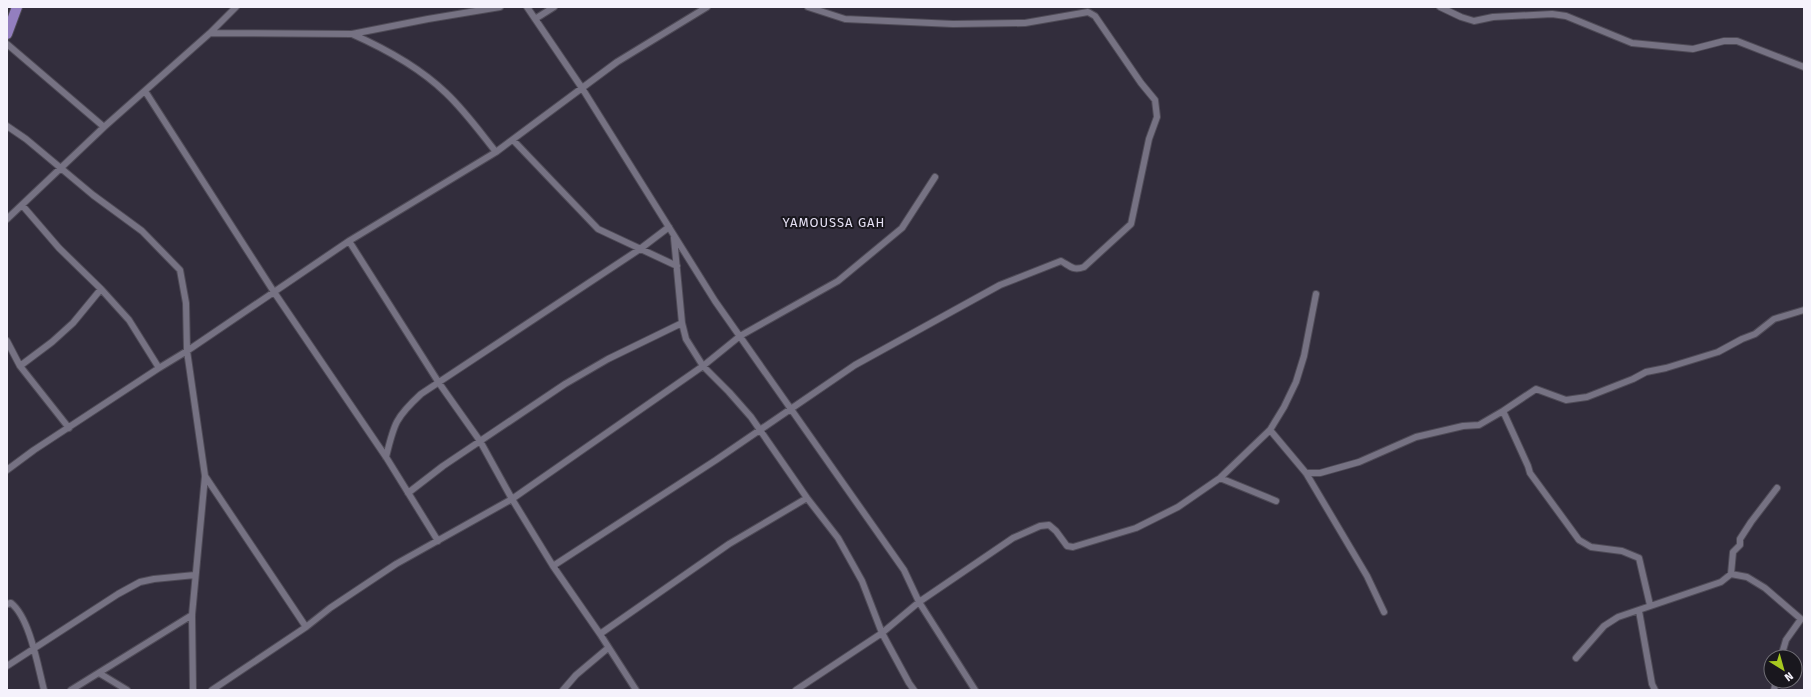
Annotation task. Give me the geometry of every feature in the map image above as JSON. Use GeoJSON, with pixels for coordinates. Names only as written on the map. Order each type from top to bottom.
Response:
{"type":"FeatureCollection","features":[{"type":"Feature","properties":{"kind":"main road"},"geometry":{"type":"LineString","coordinates":[[7,34],[17,7]]}},
{"type":"Feature","properties":{"kind":"street"},"geometry":{"type":"LineString","coordinates":[[7,219],[104,127],[210,33],[236,7]]}},
{"type":"Feature","properties":{"kind":"street"},"geometry":{"type":"LineString","coordinates":[[210,33],[352,34],[500,7]]}},
{"type":"Feature","properties":{"kind":"street"},"geometry":{"type":"LineString","coordinates":[[528,7],[582,88],[715,301],[904,570],[919,602],[974,690]]}},
{"type":"Feature","properties":{"kind":"street"},"geometry":{"type":"LineString","coordinates":[[536,19],[554,7]]}},
{"type":"Feature","properties":{"kind":"street"},"geometry":{"type":"LineString","coordinates":[[7,470],[34,450],[187,351],[349,241],[496,152],[617,62],[707,7]]}},
{"type":"Feature","properties":{"kind":"street"},"geometry":{"type":"LineString","coordinates":[[553,566],[716,460],[855,365],[1000,285],[1061,261],[1072,269],[1084,267],[1131,224],[1149,140],[1157,117],[1156,100],[1141,83],[1102,24],[1095,16],[1088,12],[1025,23],[954,24],[845,19],[808,7]]}},
{"type":"Feature","properties":{"kind":"street"},"geometry":{"type":"LineString","coordinates":[[1440,7],[1461,17],[1474,21],[1500,16],[1552,14],[1566,16],[1632,42],[1639,43],[1693,49],[1724,41],[1737,41],[1804,67]]}},
{"type":"Feature","properties":{"kind":"street"},"geometry":{"type":"LineString","coordinates":[[352,34],[386,49],[446,93],[496,152]]}},
{"type":"Feature","properties":{"kind":"street"},"geometry":{"type":"LineString","coordinates":[[7,44],[104,127]]}},
{"type":"Feature","properties":{"kind":"street"},"geometry":{"type":"LineString","coordinates":[[145,92],[274,292],[386,457],[438,541]]}},
{"type":"Feature","properties":{"kind":"street"},"geometry":{"type":"LineString","coordinates":[[7,126],[142,232],[180,270],[186,303],[187,351],[205,476],[192,614],[193,690]]}},
{"type":"Feature","properties":{"kind":"street"},"geometry":{"type":"LineString","coordinates":[[513,140],[598,229],[677,266]]}},
{"type":"Feature","properties":{"kind":"street"},"geometry":{"type":"LineString","coordinates":[[212,690],[396,564],[512,499],[703,366],[740,336],[838,281],[902,228],[935,177]]}},
{"type":"Feature","properties":{"kind":"street"},"geometry":{"type":"LineString","coordinates":[[22,205],[59,248],[101,289],[129,320],[159,368]]}},
{"type":"Feature","properties":{"kind":"street"},"geometry":{"type":"LineString","coordinates":[[386,457],[394,425],[404,409],[421,394],[439,384],[640,249],[669,227]]}},
{"type":"Feature","properties":{"kind":"street"},"geometry":{"type":"LineString","coordinates":[[674,236],[682,323],[686,339],[703,366],[729,392],[760,430],[807,498],[846,550],[862,581],[882,633],[914,690]]}},
{"type":"Feature","properties":{"kind":"street"},"geometry":{"type":"LineString","coordinates":[[349,241],[439,384],[480,441],[512,499],[553,566],[600,634],[636,690]]}},
{"type":"Feature","properties":{"kind":"street"},"geometry":{"type":"LineString","coordinates":[[20,366],[52,342],[73,323],[101,289]]}},
{"type":"Feature","properties":{"kind":"street"},"geometry":{"type":"LineString","coordinates":[[796,690],[882,633],[919,602],[1014,538],[1040,526],[1049,525],[1056,531],[1067,546],[1073,547],[1136,528],[1178,507],[1220,478],[1270,430],[1284,407],[1296,382],[1304,356],[1316,294]]}},
{"type":"Feature","properties":{"kind":"street"},"geometry":{"type":"LineString","coordinates":[[1306,473],[1320,474],[1359,462],[1416,438],[1463,426],[1479,425],[1536,389],[1566,400],[1587,397],[1633,380],[1646,372],[1666,368],[1718,352],[1755,334],[1774,319],[1804,310]]}},
{"type":"Feature","properties":{"kind":"street"},"geometry":{"type":"LineString","coordinates":[[408,492],[531,405],[608,358],[682,323]]}},
{"type":"Feature","properties":{"kind":"street"},"geometry":{"type":"LineString","coordinates":[[7,341],[20,366],[69,428]]}},
{"type":"Feature","properties":{"kind":"street"},"geometry":{"type":"LineString","coordinates":[[1503,411],[1530,473],[1579,540],[1591,547],[1622,551],[1639,558],[1650,605]]}},
{"type":"Feature","properties":{"kind":"street"},"geometry":{"type":"LineString","coordinates":[[1270,430],[1306,473],[1367,576],[1384,612]]}},
{"type":"Feature","properties":{"kind":"street"},"geometry":{"type":"LineString","coordinates":[[205,476],[306,627]]}},
{"type":"Feature","properties":{"kind":"street"},"geometry":{"type":"LineString","coordinates":[[1220,478],[1276,501]]}},
{"type":"Feature","properties":{"kind":"street"},"geometry":{"type":"LineString","coordinates":[[1576,658],[1604,626],[1618,617],[1721,582],[1731,574],[1733,552],[1740,545],[1740,539],[1751,522],[1777,488]]}},
{"type":"Feature","properties":{"kind":"street"},"geometry":{"type":"LineString","coordinates":[[600,634],[729,544],[807,498]]}},
{"type":"Feature","properties":{"kind":"street"},"geometry":{"type":"LineString","coordinates":[[1731,574],[1747,577],[1765,588],[1801,619],[1786,640],[1783,649]]}},
{"type":"Feature","properties":{"kind":"street"},"geometry":{"type":"LineString","coordinates":[[7,666],[34,650],[118,594],[140,582],[154,579],[195,575]]}},
{"type":"Feature","properties":{"kind":"street"},"geometry":{"type":"LineString","coordinates":[[7,604],[11,604],[15,607],[28,632],[44,690]]}},
{"type":"Feature","properties":{"kind":"street"},"geometry":{"type":"LineString","coordinates":[[1639,611],[1652,684],[1655,690]]}},
{"type":"Feature","properties":{"kind":"street"},"geometry":{"type":"LineString","coordinates":[[71,690],[192,614]]}},
{"type":"Feature","properties":{"kind":"street"},"geometry":{"type":"LineString","coordinates":[[562,690],[576,675],[608,648]]}},
{"type":"Feature","properties":{"kind":"street"},"geometry":{"type":"LineString","coordinates":[[100,673],[127,690]]}},
{"type":"Feature","properties":{"kind":"district","name":"YAMOUSSA GAH"},"geometry":{"type":"Point","coordinates":[834,222]}}]}
